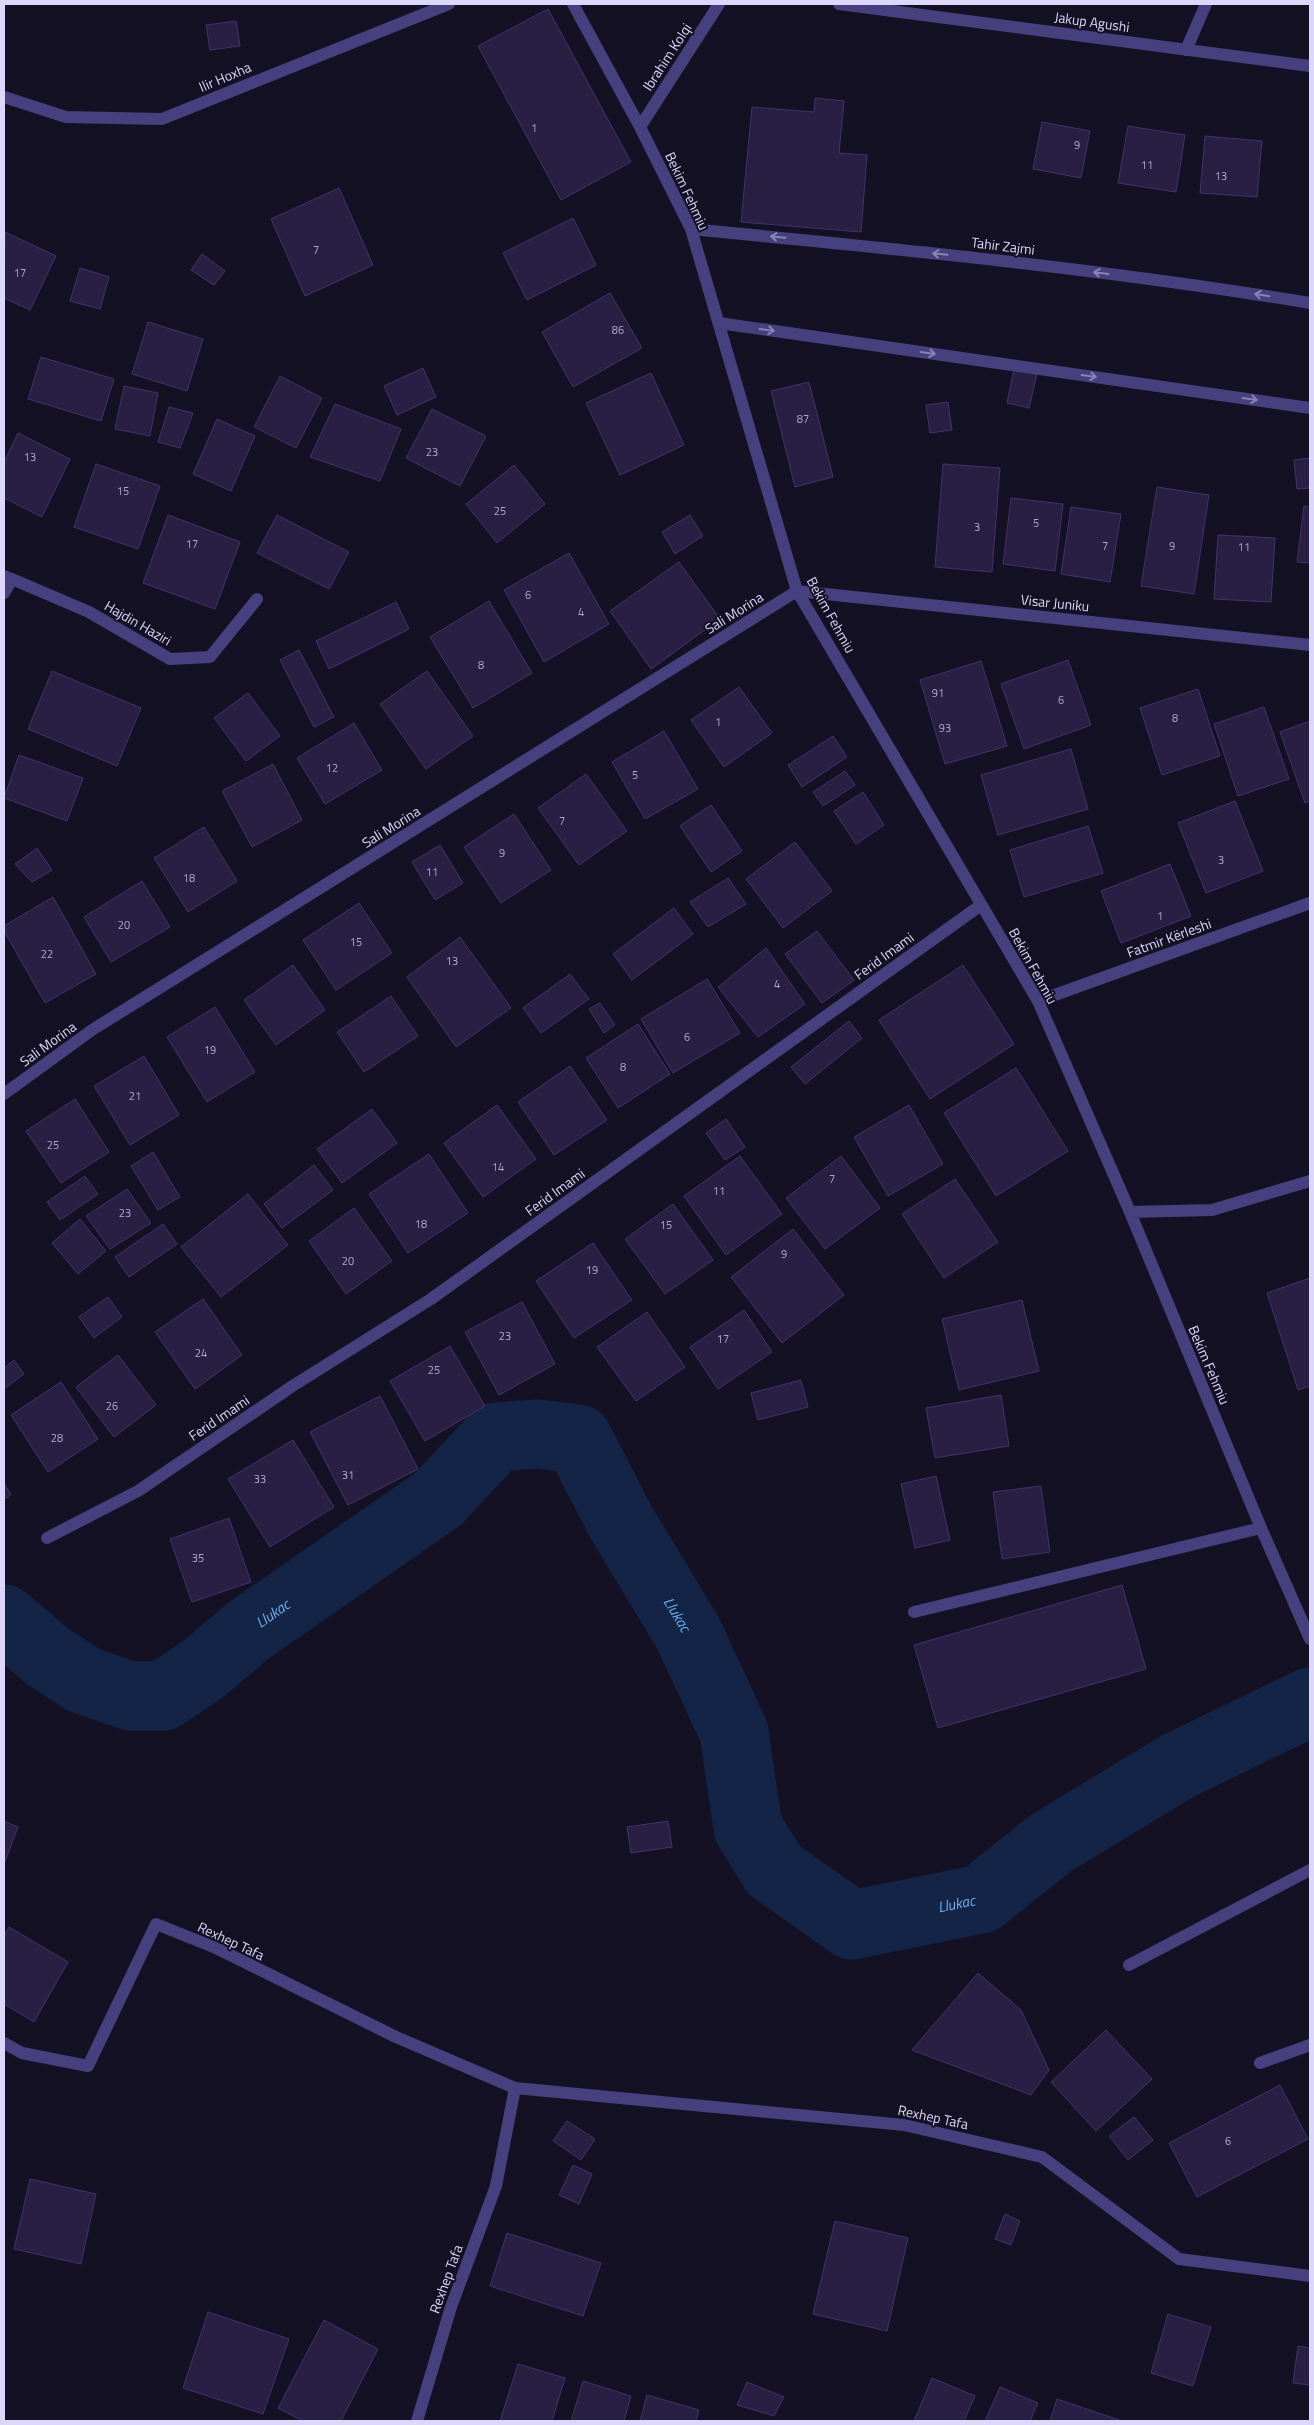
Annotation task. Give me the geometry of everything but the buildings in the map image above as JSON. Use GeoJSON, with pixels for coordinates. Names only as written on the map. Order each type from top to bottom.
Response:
{"type":"FeatureCollection","features":[{"type":"Feature","properties":{"kind":"street","name":"Ilir Hoxha"},"geometry":{"type":"LineString","coordinates":[[4,97],[66,117],[162,119],[449,4]]}},
{"type":"Feature","properties":{"kind":"street","name":"Bekim Fehmiu"},"geometry":{"type":"LineString","coordinates":[[573,4],[640,127],[691,229],[797,591],[1038,1001],[1130,1212],[1261,1528],[1310,1639]]}},
{"type":"Feature","properties":{"kind":"street","name":"Ibrahim Kolqi"},"geometry":{"type":"LineString","coordinates":[[640,127],[720,4]]}},
{"type":"Feature","properties":{"kind":"street","name":"Jakup Agushi"},"geometry":{"type":"LineString","coordinates":[[840,4],[1310,66]]}},
{"type":"Feature","properties":{"kind":"street"},"geometry":{"type":"LineString","coordinates":[[1186,50],[1206,4]]}},
{"type":"Feature","properties":{"kind":"street","name":"Tahir Zajmi"},"geometry":{"type":"LineString","coordinates":[[691,229],[1025,263],[1234,290],[1310,303]]}},
{"type":"Feature","properties":{"kind":"street"},"geometry":{"type":"LineString","coordinates":[[719,323],[1310,408]]}},
{"type":"Feature","properties":{"kind":"street","name":"Hajdin Haziri"},"geometry":{"type":"LineString","coordinates":[[4,593],[8,577],[89,612],[170,659],[210,657],[257,599]]}},
{"type":"Feature","properties":{"kind":"street","name":"Visar Juniku"},"geometry":{"type":"LineString","coordinates":[[797,591],[1310,645]]}},
{"type":"Feature","properties":{"kind":"street","name":"Sali Morina"},"geometry":{"type":"LineString","coordinates":[[4,1094],[92,1030],[797,591]]}},
{"type":"Feature","properties":{"kind":"street","name":"Fatmir Kërleshi"},"geometry":{"type":"LineString","coordinates":[[1038,1001],[1310,903]]}},
{"type":"Feature","properties":{"kind":"street","name":"Ferid Imami"},"geometry":{"type":"LineString","coordinates":[[47,1538],[138,1492],[291,1387],[431,1299],[981,905]]}},
{"type":"Feature","properties":{"kind":"street"},"geometry":{"type":"LineString","coordinates":[[1130,1212],[1212,1210],[1310,1181]]}},
{"type":"Feature","properties":{"kind":"street"},"geometry":{"type":"LineString","coordinates":[[914,1612],[1261,1528]]}},
{"type":"Feature","properties":{"kind":"street"},"geometry":{"type":"LineString","coordinates":[[1129,1965],[1310,1870]]}},
{"type":"Feature","properties":{"kind":"street","name":"Rexhep Tafa"},"geometry":{"type":"LineString","coordinates":[[4,2043],[22,2053],[88,2066],[156,1924],[216,1948],[387,2032],[515,2088],[904,2125],[1042,2157],[1179,2259],[1310,2276]]}},
{"type":"Feature","properties":{"kind":"street"},"geometry":{"type":"LineString","coordinates":[[1260,2063],[1310,2045]]}},
{"type":"Feature","properties":{"kind":"street","name":"Rexhep Tafa"},"geometry":{"type":"LineString","coordinates":[[417,2421],[451,2307],[496,2186],[515,2088]]}},
{"type":"Feature","properties":{"kind":"waterway","name":"Llukac"},"geometry":{"type":"LineString","coordinates":[[4,1619],[47,1656],[84,1680],[130,1696],[163,1696],[202,1670],[248,1631],[438,1499],[496,1437],[538,1434],[578,1439],[622,1524],[688,1633],[734,1732],[748,1828],[774,1870],[852,1925],[981,1899],[1051,1843],[1178,1766],[1310,1702]]}}]}
